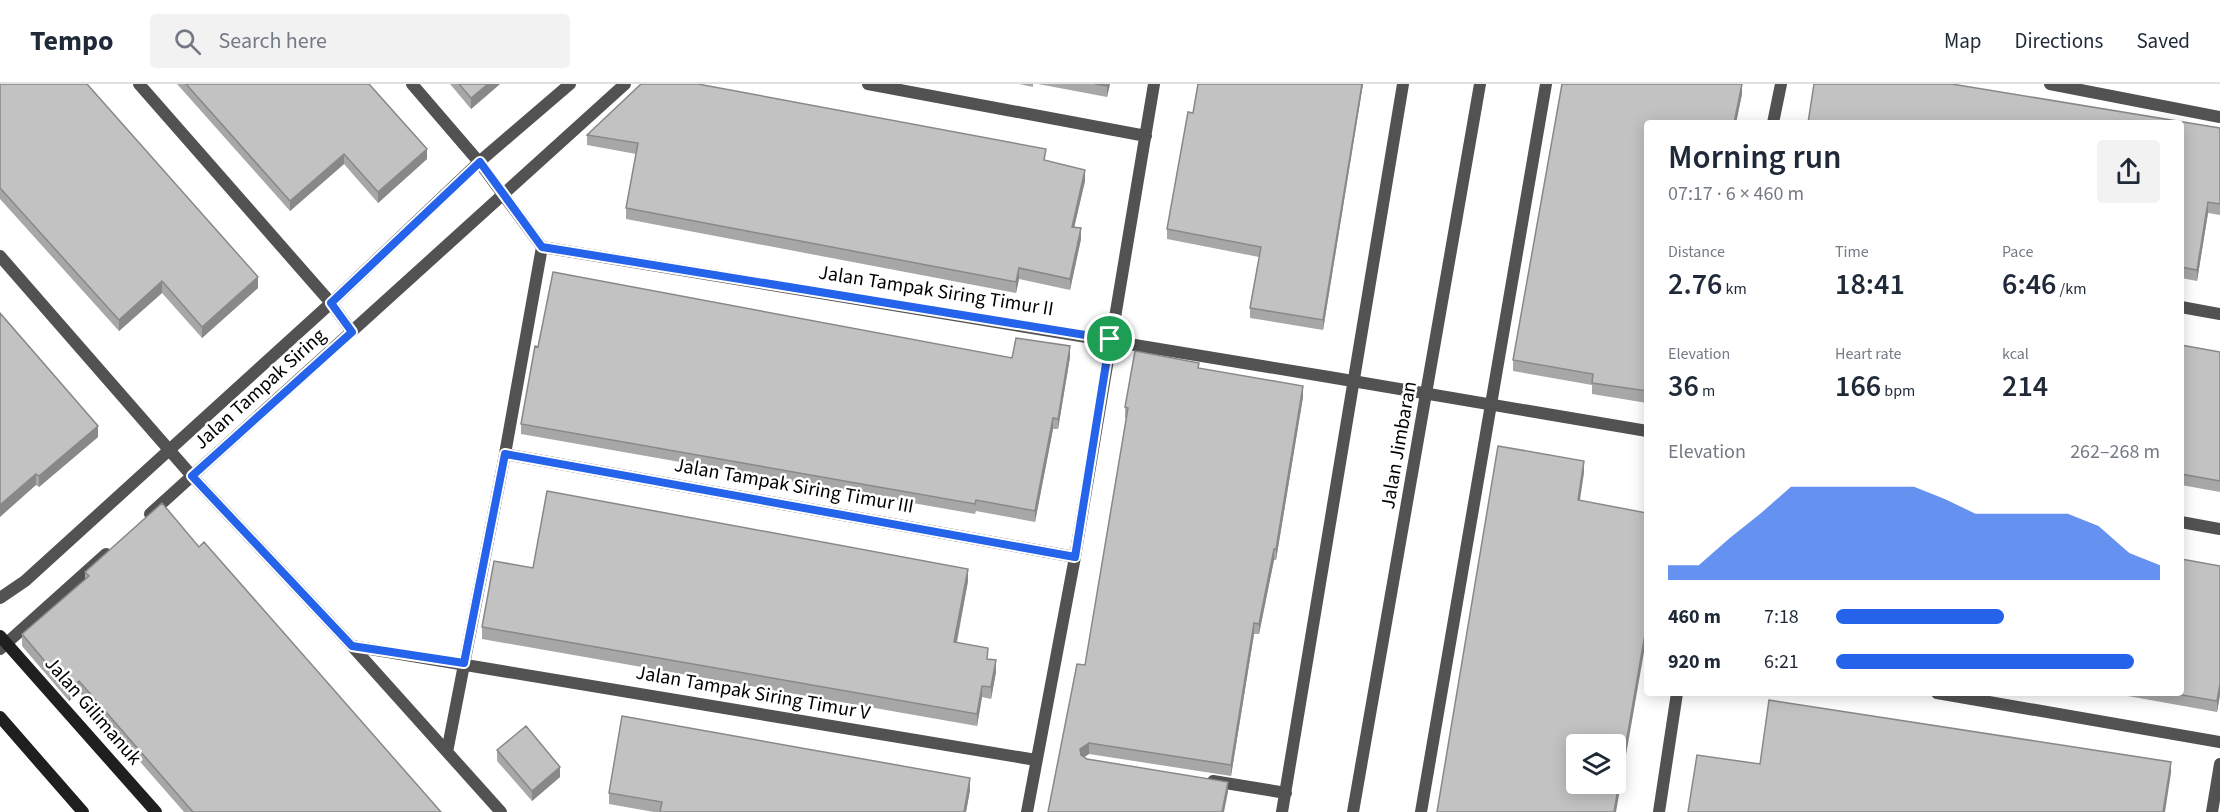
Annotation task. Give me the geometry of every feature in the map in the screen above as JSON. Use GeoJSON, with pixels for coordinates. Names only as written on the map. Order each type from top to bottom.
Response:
{"type":"FeatureCollection","features":[{"type":"Feature","properties":{"kind":"street"},"geometry":{"type":"LineString","coordinates":[[139,84],[331,303],[352,332]]}},
{"type":"Feature","properties":{"kind":"street"},"geometry":{"type":"LineString","coordinates":[[412,84],[480,162],[542,247],[505,454],[447,752]]}},
{"type":"Feature","properties":{"kind":"street","name":"Jalan Tampak Siring"},"geometry":{"type":"LineString","coordinates":[[0,598],[24,581],[331,303],[480,162],[570,84]]}},
{"type":"Feature","properties":{"kind":"street","name":"Jalan Tampak Siring"},"geometry":{"type":"LineString","coordinates":[[141,522],[625,84]]}},
{"type":"Feature","properties":{"kind":"street"},"geometry":{"type":"LineString","coordinates":[[868,84],[1146,136]]}},
{"type":"Feature","properties":{"kind":"street"},"geometry":{"type":"LineString","coordinates":[[1027,812],[1075,557],[1154,84]]}},
{"type":"Feature","properties":{"kind":"street"},"geometry":{"type":"LineString","coordinates":[[1282,812],[1356,383],[1403,84]]}},
{"type":"Feature","properties":{"kind":"street","name":"Jalan Jimbaran"},"geometry":{"type":"LineString","coordinates":[[1353,812],[1428,395],[1480,84]]}},
{"type":"Feature","properties":{"kind":"street"},"geometry":{"type":"LineString","coordinates":[[1421,812],[1546,84]]}},
{"type":"Feature","properties":{"kind":"street"},"geometry":{"type":"LineString","coordinates":[[1774,120],[1780,84]]}},
{"type":"Feature","properties":{"kind":"street"},"geometry":{"type":"LineString","coordinates":[[2050,84],[2220,117]]}},
{"type":"Feature","properties":{"kind":"street","name":"Jalan Tampak Siring Timur II"},"geometry":{"type":"LineString","coordinates":[[542,247],[1110,339],[1356,383],[1644,430]]}},
{"type":"Feature","properties":{"kind":"street"},"geometry":{"type":"LineString","coordinates":[[0,256],[192,476],[352,646],[501,812]]}},
{"type":"Feature","properties":{"kind":"street"},"geometry":{"type":"LineString","coordinates":[[2184,308],[2220,314]]}},
{"type":"Feature","properties":{"kind":"street","name":"Jalan Tampak Siring Timur III"},"geometry":{"type":"LineString","coordinates":[[505,454],[1075,557]]}},
{"type":"Feature","properties":{"kind":"street"},"geometry":{"type":"LineString","coordinates":[[2184,523],[2220,529]]}},
{"type":"Feature","properties":{"kind":"street"},"geometry":{"type":"LineString","coordinates":[[2,642],[115,545]]}},
{"type":"Feature","properties":{"kind":"street","name":"Jalan Gilimanuk"},"geometry":{"type":"LineString","coordinates":[[2,642],[156,812]]}},
{"type":"Feature","properties":{"kind":"street","name":"Jalan Tampak Siring Timur V"},"geometry":{"type":"LineString","coordinates":[[352,646],[1036,760]]}},
{"type":"Feature","properties":{"kind":"street"},"geometry":{"type":"LineString","coordinates":[[1659,812],[1677,696]]}},
{"type":"Feature","properties":{"kind":"street"},"geometry":{"type":"LineString","coordinates":[[1954,696],[2220,742]]}},
{"type":"Feature","properties":{"kind":"street"},"geometry":{"type":"LineString","coordinates":[[0,717],[83,812]]}},
{"type":"Feature","properties":{"kind":"street"},"geometry":{"type":"LineString","coordinates":[[2212,812],[2220,764]]}},
{"type":"Feature","properties":{"kind":"street"},"geometry":{"type":"LineString","coordinates":[[1204,780],[1286,793]]}},
{"type":"Feature","properties":{"kind":"building"},"geometry":{"type":"Polygon","coordinates":[[[0,84],[87,84],[258,277],[202,327],[162,281],[119,320],[0,188],[0,84]]]}},
{"type":"Feature","properties":{"kind":"building"},"geometry":{"type":"Polygon","coordinates":[[[186,84],[369,84],[427,149],[378,192],[344,154],[290,201],[186,84]]]}},
{"type":"Feature","properties":{"kind":"building"},"geometry":{"type":"Polygon","coordinates":[[[459,84],[488,84],[471,98],[459,84]]]}},
{"type":"Feature","properties":{"kind":"building"},"geometry":{"type":"Polygon","coordinates":[[[641,84],[698,84],[1046,149],[1044,160],[1085,170],[1072,227],[1081,228],[1070,279],[1019,268],[1016,282],[626,208],[638,143],[587,135],[641,84]]]}},
{"type":"Feature","properties":{"kind":"building"},"geometry":{"type":"Polygon","coordinates":[[[1198,84],[1362,84],[1323,320],[1250,308],[1261,247],[1167,229],[1188,112],[1193,113],[1198,84]]]}},
{"type":"Feature","properties":{"kind":"building"},"geometry":{"type":"Polygon","coordinates":[[[1562,84],[1742,84],[1735,120],[1644,120],[1644,391],[1592,383],[1593,374],[1513,360],[1562,84]]]}},
{"type":"Feature","properties":{"kind":"building"},"geometry":{"type":"Polygon","coordinates":[[[1814,84],[1952,84],[2171,120],[1808,120],[1814,84]]]}},
{"type":"Feature","properties":{"kind":"building"},"geometry":{"type":"Polygon","coordinates":[[[2184,122],[2220,128],[2220,204],[2208,202],[2197,270],[2184,268],[2184,122]]]}},
{"type":"Feature","properties":{"kind":"building"},"geometry":{"type":"Polygon","coordinates":[[[553,272],[1012,358],[1016,338],[1070,346],[1058,419],[1053,418],[1035,511],[976,500],[975,504],[521,424],[535,346],[538,347],[553,272]]]}},
{"type":"Feature","properties":{"kind":"building"},"geometry":{"type":"Polygon","coordinates":[[[0,313],[98,426],[39,476],[36,474],[0,505],[0,313]]]}},
{"type":"Feature","properties":{"kind":"building"},"geometry":{"type":"Polygon","coordinates":[[[2184,346],[2220,352],[2220,481],[2184,475],[2184,346]]]}},
{"type":"Feature","properties":{"kind":"building"},"geometry":{"type":"Polygon","coordinates":[[[1135,351],[1199,363],[1198,368],[1303,386],[1276,549],[1274,549],[1259,624],[1254,623],[1231,765],[1089,743],[1080,749],[1081,755],[1087,759],[1228,782],[1222,812],[1048,812],[1077,664],[1085,665],[1128,408],[1125,407],[1135,351]]]}},
{"type":"Feature","properties":{"kind":"building"},"geometry":{"type":"Polygon","coordinates":[[[1498,446],[1584,461],[1578,500],[1644,512],[1644,640],[1626,743],[1626,734],[1566,734],[1566,794],[1617,794],[1614,812],[1437,812],[1498,446]]]}},
{"type":"Feature","properties":{"kind":"building"},"geometry":{"type":"Polygon","coordinates":[[[547,491],[968,569],[954,642],[988,648],[987,659],[996,660],[991,687],[982,686],[977,714],[482,627],[494,561],[533,568],[547,491]]]}},
{"type":"Feature","properties":{"kind":"building"},"geometry":{"type":"Polygon","coordinates":[[[162,503],[199,547],[204,542],[441,812],[193,812],[79,681],[69,690],[22,634],[89,576],[85,572],[162,503]]]}},
{"type":"Feature","properties":{"kind":"building"},"geometry":{"type":"Polygon","coordinates":[[[2184,560],[2220,566],[2220,684],[2217,701],[2184,695],[2184,560]]]}},
{"type":"Feature","properties":{"kind":"building"},"geometry":{"type":"Polygon","coordinates":[[[1769,700],[2171,762],[2163,812],[1688,812],[1697,755],[1760,764],[1769,700]]]}},
{"type":"Feature","properties":{"kind":"building"},"geometry":{"type":"Polygon","coordinates":[[[622,716],[970,778],[964,812],[660,812],[662,802],[609,793],[622,716]]]}},
{"type":"Feature","properties":{"kind":"building"},"geometry":{"type":"Polygon","coordinates":[[[526,726],[560,767],[532,791],[497,750],[526,726]]]}},
{"type":"Feature","properties":{"kind":"route"},"geometry":{"type":"LineString","coordinates":[[480,162],[542,247],[1110,339],[1075,557],[505,454],[464,663],[352,646],[192,476],[352,332],[331,303],[480,162]]}}]}
